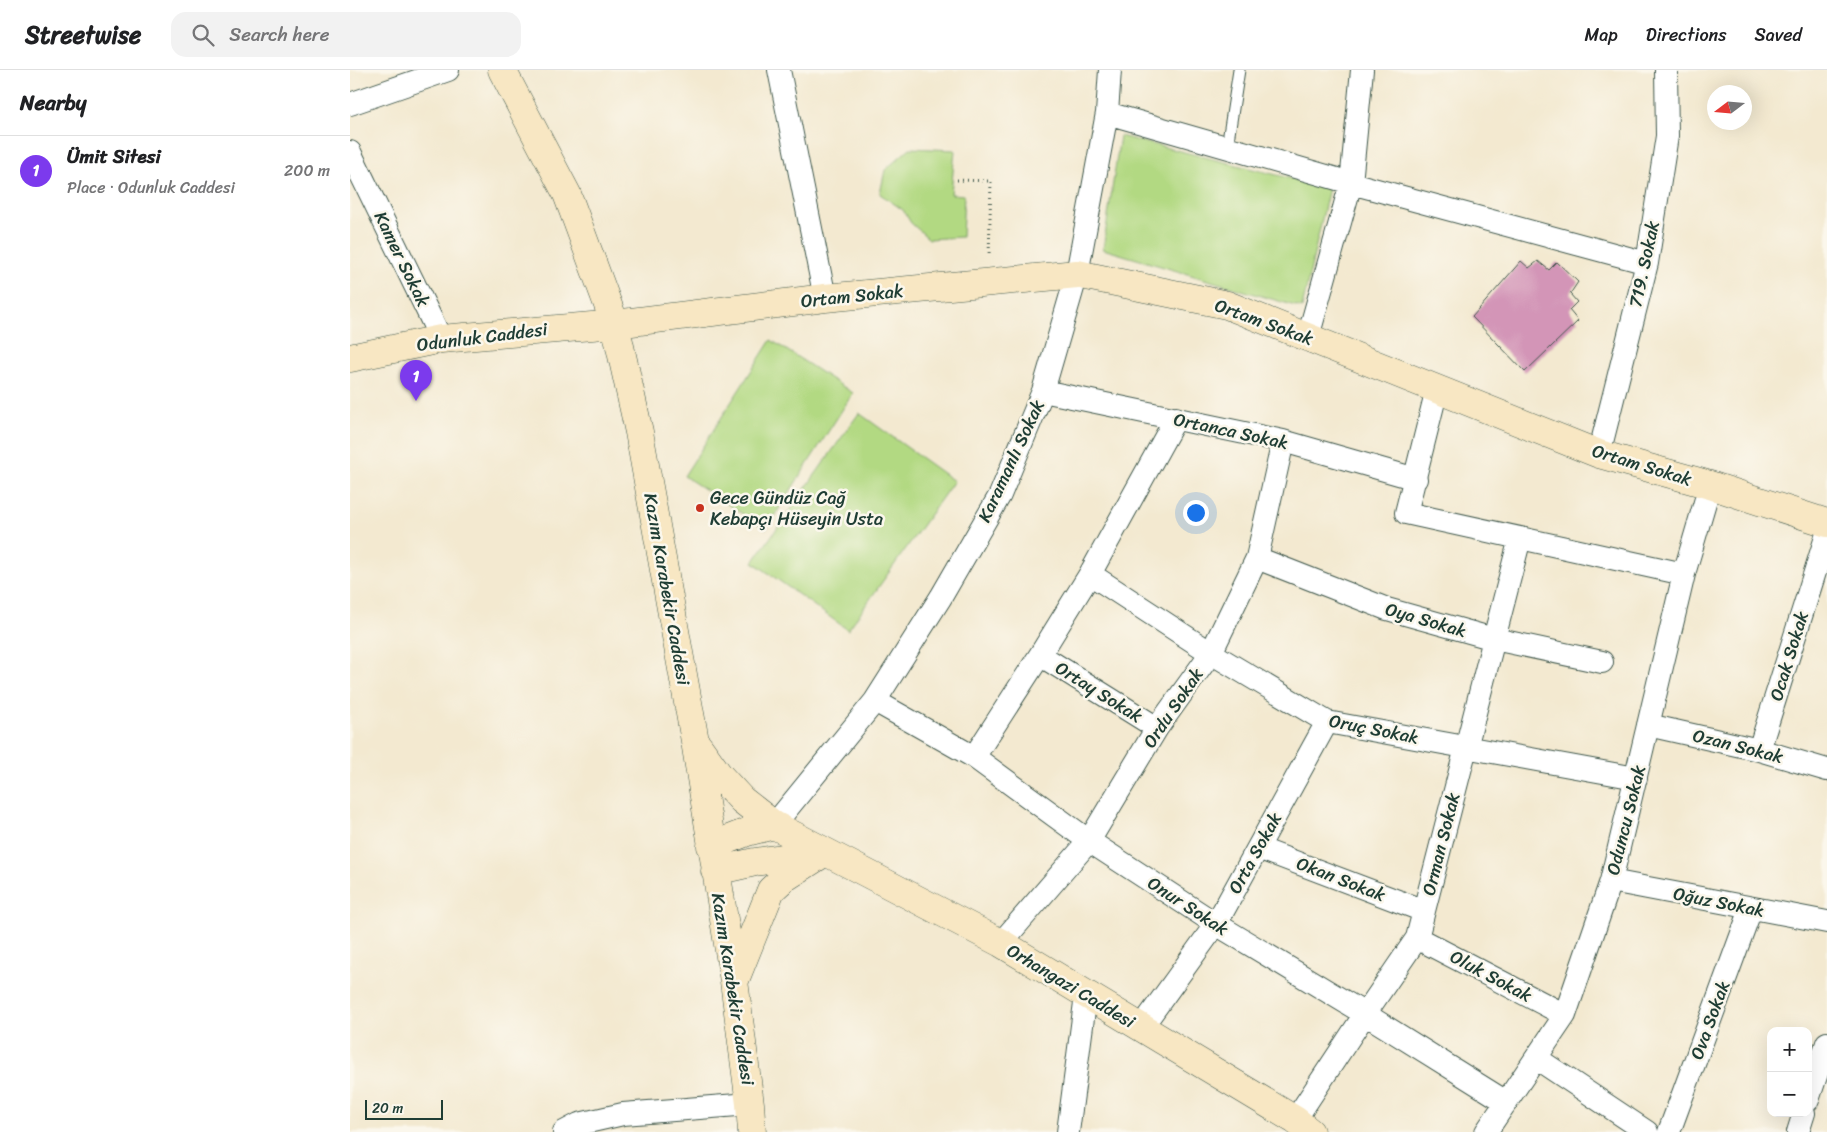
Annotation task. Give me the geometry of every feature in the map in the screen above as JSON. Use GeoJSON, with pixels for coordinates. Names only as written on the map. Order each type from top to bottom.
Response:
{"type":"FeatureCollection","features":[{"type":"Feature","properties":{"kind":"street"},"geometry":{"type":"LineString","coordinates":[[350,104],[448,70]]}},
{"type":"Feature","properties":{"kind":"street","name":"Kazım Karabekir Caddesi"},"geometry":{"type":"LineString","coordinates":[[502,70],[567,194],[615,324],[639,432],[694,741],[734,981],[752,1132]]}},
{"type":"Feature","properties":{"kind":"street"},"geometry":{"type":"LineString","coordinates":[[778,70],[825,298]]}},
{"type":"Feature","properties":{"kind":"street","name":"Karamanlı Sokak"},"geometry":{"type":"LineString","coordinates":[[774,825],[876,701],[941,597],[1000,495],[1043,391],[1077,274],[1107,113],[1110,70]]}},
{"type":"Feature","properties":{"kind":"street"},"geometry":{"type":"LineString","coordinates":[[1308,337],[1351,183],[1362,70]]}},
{"type":"Feature","properties":{"kind":"street","name":"719. Sokak"},"geometry":{"type":"LineString","coordinates":[[1599,454],[1647,263],[1667,136],[1666,70]]}},
{"type":"Feature","properties":{"kind":"street"},"geometry":{"type":"LineString","coordinates":[[1107,113],[1351,183],[1647,263]]}},
{"type":"Feature","properties":{"kind":"street","name":"Kamer Sokak"},"geometry":{"type":"LineString","coordinates":[[350,152],[441,339]]}},
{"type":"Feature","properties":{"kind":"street","name":"Ortam Sokak"},"geometry":{"type":"LineString","coordinates":[[615,324],[825,298],[1077,274],[1227,305],[1599,454],[1710,486],[1827,523]]}},
{"type":"Feature","properties":{"kind":"street","name":"Odunluk Caddesi"},"geometry":{"type":"LineString","coordinates":[[350,358],[441,339],[615,324]]}},
{"type":"Feature","properties":{"kind":"street"},"geometry":{"type":"LineString","coordinates":[[1437,389],[1406,513],[1684,574]]}},
{"type":"Feature","properties":{"kind":"street","name":"Ortanca Sokak"},"geometry":{"type":"LineString","coordinates":[[1043,391],[1283,441],[1416,478]]}},
{"type":"Feature","properties":{"kind":"street"},"geometry":{"type":"LineString","coordinates":[[974,757],[1040,656],[1090,574],[1176,418]]}},
{"type":"Feature","properties":{"kind":"street","name":"Ordu Sokak"},"geometry":{"type":"LineString","coordinates":[[1001,943],[1089,840],[1157,728],[1211,653],[1257,558],[1283,441]]}},
{"type":"Feature","properties":{"kind":"street","name":"Oduncu Sokak"},"geometry":{"type":"LineString","coordinates":[[1486,1132],[1564,1015],[1612,881],[1684,574],[1710,486]]}},
{"type":"Feature","properties":{"kind":"street","name":"Ocak Sokak"},"geometry":{"type":"LineString","coordinates":[[1759,750],[1827,534]]}},
{"type":"Feature","properties":{"kind":"street","name":"Orman Sokak"},"geometry":{"type":"LineString","coordinates":[[1303,1126],[1365,1014],[1417,938],[1520,538]]}},
{"type":"Feature","properties":{"kind":"street","name":"Oya Sokak"},"geometry":{"type":"LineString","coordinates":[[1257,558],[1387,609],[1494,639],[1602,662]]}},
{"type":"Feature","properties":{"kind":"street","name":"Oruç Sokak"},"geometry":{"type":"LineString","coordinates":[[1090,574],[1211,653],[1327,722],[1636,778]]}},
{"type":"Feature","properties":{"kind":"street","name":"Ortay Sokak"},"geometry":{"type":"LineString","coordinates":[[1040,656],[1157,728]]}},
{"type":"Feature","properties":{"kind":"street","name":"Onur Sokak"},"geometry":{"type":"LineString","coordinates":[[876,701],[974,757],[1089,840],[1216,924],[1506,1102]]}},
{"type":"Feature","properties":{"kind":"street","name":"Orta Sokak"},"geometry":{"type":"LineString","coordinates":[[1141,1028],[1216,924],[1327,722]]}},
{"type":"Feature","properties":{"kind":"street","name":"Ozan Sokak"},"geometry":{"type":"LineString","coordinates":[[1648,725],[1759,750],[1827,770]]}},
{"type":"Feature","properties":{"kind":"street","name":"Orhangazi Caddesi"},"geometry":{"type":"LineString","coordinates":[[694,741],[718,774],[742,800],[774,825],[1001,943],[1303,1126]]}},
{"type":"Feature","properties":{"kind":"street"},"geometry":{"type":"LineString","coordinates":[[713,859],[747,832],[774,825]]}},
{"type":"Feature","properties":{"kind":"street","name":"Okan Sokak"},"geometry":{"type":"LineString","coordinates":[[1258,848],[1424,911]]}},
{"type":"Feature","properties":{"kind":"street"},"geometry":{"type":"LineString","coordinates":[[713,859],[755,862],[826,852]]}},
{"type":"Feature","properties":{"kind":"street"},"geometry":{"type":"LineString","coordinates":[[734,981],[771,890],[783,879],[826,852]]}},
{"type":"Feature","properties":{"kind":"street","name":"Oğuz Sokak"},"geometry":{"type":"LineString","coordinates":[[1612,881],[1827,922]]}},
{"type":"Feature","properties":{"kind":"street","name":"Ova Sokak"},"geometry":{"type":"LineString","coordinates":[[1669,1132],[1751,909]]}},
{"type":"Feature","properties":{"kind":"street","name":"Oluk Sokak"},"geometry":{"type":"LineString","coordinates":[[1417,938],[1564,1015]]}},
{"type":"Feature","properties":{"kind":"street"},"geometry":{"type":"LineString","coordinates":[[1068,1132],[1086,995]]}},
{"type":"Feature","properties":{"kind":"street"},"geometry":{"type":"LineString","coordinates":[[1812,1088],[1827,1043]]}},
{"type":"Feature","properties":{"kind":"street"},"geometry":{"type":"LineString","coordinates":[[1536,1058],[1647,1132]]}},
{"type":"Feature","properties":{"kind":"street"},"geometry":{"type":"LineString","coordinates":[[564,1132],[579,1124],[623,1114],[750,1104]]}},
{"type":"Feature","properties":{"kind":"street"},"geometry":{"type":"LineString","coordinates":[[1798,1132],[1803,1117]]}},
{"type":"Feature","properties":{"kind":"lane"},"geometry":{"type":"LineString","coordinates":[[1227,147],[1239,70]]}},
{"type":"Feature","properties":{"kind":"path"},"geometry":{"type":"LineString","coordinates":[[957,180],[991,181],[988,246],[990,282]]}},
{"type":"Feature","properties":{"kind":"green space"},"geometry":{"type":"Polygon","coordinates":[[[1120,136],[1329,188],[1302,308],[1103,249],[1120,136]]]}},
{"type":"Feature","properties":{"kind":"green space"},"geometry":{"type":"Polygon","coordinates":[[[910,148],[955,150],[951,194],[964,195],[962,237],[929,239],[911,223],[903,210],[880,194],[885,170],[910,148]]]}},
{"type":"Feature","properties":{"kind":"green space"},"geometry":{"type":"Polygon","coordinates":[[[771,340],[853,393],[766,529],[684,476],[771,340]]]}},
{"type":"Feature","properties":{"kind":"green space"},"geometry":{"type":"Polygon","coordinates":[[[859,413],[954,481],[848,630],[753,562],[859,413]]]}},
{"type":"Feature","properties":{"kind":"building"},"geometry":{"type":"Polygon","coordinates":[[[1521,261],[1529,268],[1538,261],[1549,270],[1557,262],[1578,282],[1570,294],[1577,302],[1569,310],[1578,321],[1525,372],[1472,317],[1521,261]]]}},
{"type":"Feature","properties":{"kind":"place","name":"Ümit Sitesi"},"geometry":{"type":"Point","coordinates":[416,401]}},
{"type":"Feature","properties":{"kind":"place","name":"Gece Gündüz Cağ Kebapçı Hüseyin Usta"},"geometry":{"type":"Point","coordinates":[700,508]}}]}
